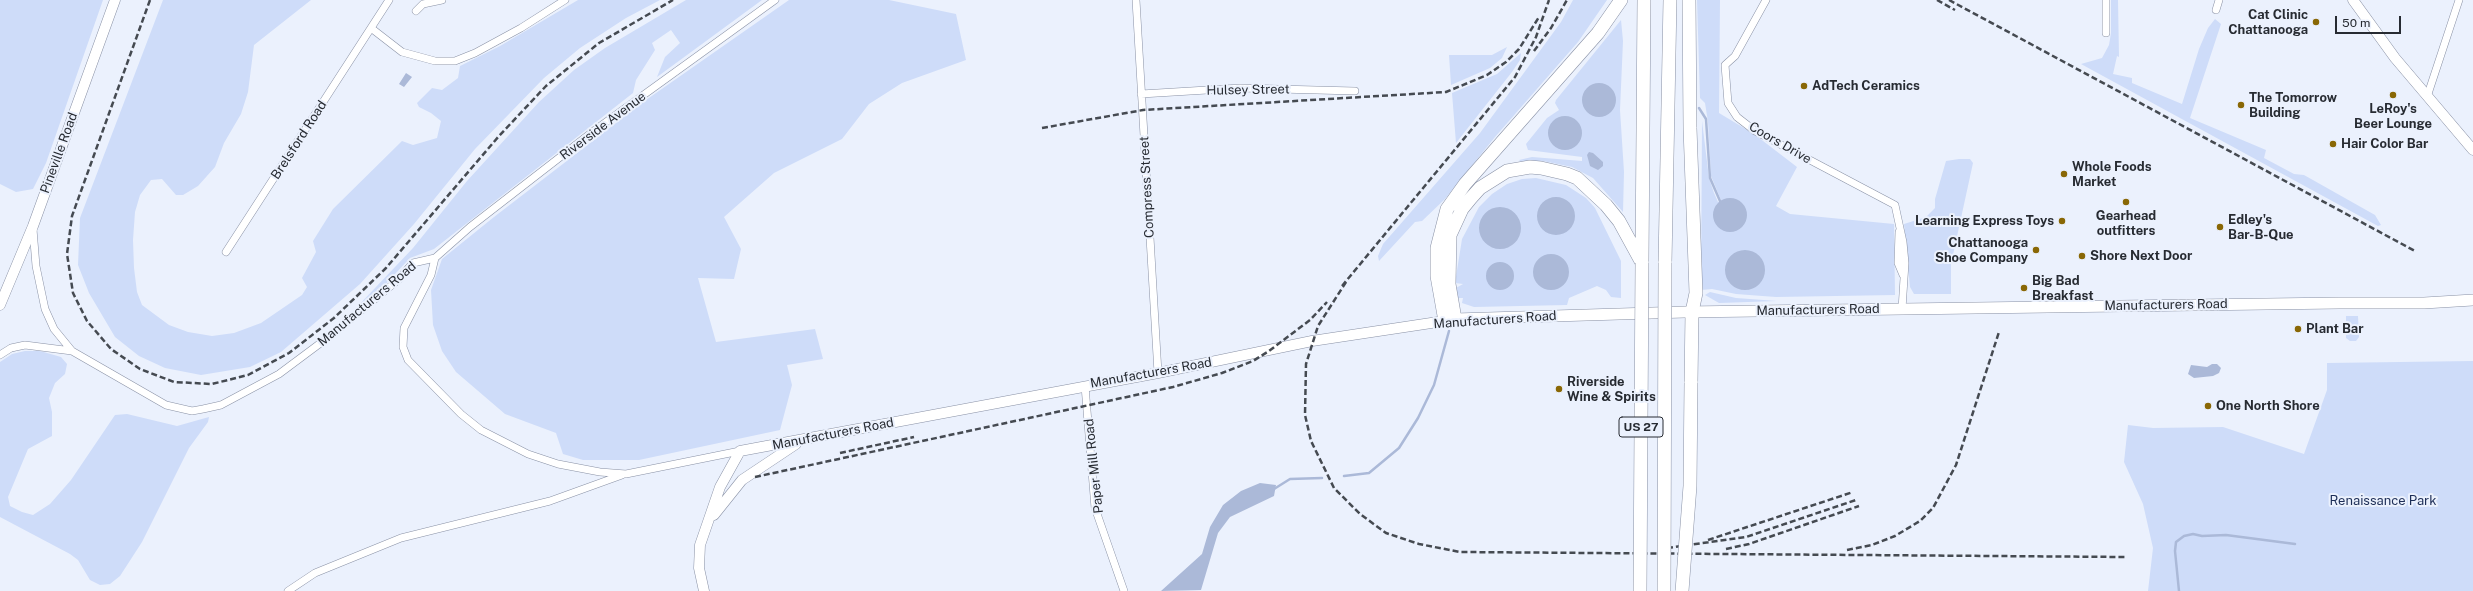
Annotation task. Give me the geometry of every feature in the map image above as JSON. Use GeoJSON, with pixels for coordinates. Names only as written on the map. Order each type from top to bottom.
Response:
{"type":"FeatureCollection","features":[{"type":"Feature","properties":{"kind":"highway"},"geometry":{"type":"LineString","coordinates":[[1450,320],[1437,276],[1437,248],[1448,209],[1465,184],[1598,33],[1621,0]]}},
{"type":"Feature","properties":{"kind":"highway","name":"US 27"},"geometry":{"type":"LineString","coordinates":[[1640,591],[1644,0]]}},
{"type":"Feature","properties":{"kind":"highway","name":"US 27"},"geometry":{"type":"LineString","coordinates":[[1664,591],[1665,263],[1670,0]]}},
{"type":"Feature","properties":{"kind":"highway"},"geometry":{"type":"LineString","coordinates":[[1682,591],[1690,486],[1692,312],[1696,293],[1689,0]]}},
{"type":"Feature","properties":{"kind":"highway"},"geometry":{"type":"LineString","coordinates":[[1450,320],[1450,235],[1462,209],[1475,193],[1496,176],[1507,171],[1530,167],[1541,168],[1577,178],[1606,205],[1619,221],[1642,263]]}},
{"type":"Feature","properties":{"kind":"main road","name":"Pineville Road"},"geometry":{"type":"LineString","coordinates":[[0,305],[32,226],[115,0]]}},
{"type":"Feature","properties":{"kind":"main road"},"geometry":{"type":"LineString","coordinates":[[2353,0],[2372,29],[2427,97],[2473,150]]}},
{"type":"Feature","properties":{"kind":"main road","name":"Manufacturers Road"},"geometry":{"type":"LineString","coordinates":[[740,451],[1158,373],[1312,341],[1450,320],[1692,312],[2424,303],[2473,300]]}},
{"type":"Feature","properties":{"kind":"main road"},"geometry":{"type":"LineString","coordinates":[[706,525],[742,480],[799,441]]}},
{"type":"Feature","properties":{"kind":"main road"},"geometry":{"type":"LineString","coordinates":[[704,591],[699,568],[700,545],[720,487],[740,451]]}},
{"type":"Feature","properties":{"kind":"street","name":"Brelsford Road"},"geometry":{"type":"LineString","coordinates":[[226,252],[389,0]]}},
{"type":"Feature","properties":{"kind":"street"},"geometry":{"type":"LineString","coordinates":[[416,11],[422,4],[442,0]]}},
{"type":"Feature","properties":{"kind":"street"},"geometry":{"type":"LineString","coordinates":[[371,28],[402,52],[435,61],[455,61],[476,53],[515,32],[565,0]]}},
{"type":"Feature","properties":{"kind":"street","name":"Riverside Avenue"},"geometry":{"type":"LineString","coordinates":[[435,258],[470,227],[596,130],[775,0]]}},
{"type":"Feature","properties":{"kind":"street","name":"Compress Street"},"geometry":{"type":"LineString","coordinates":[[1136,0],[1158,373]]}},
{"type":"Feature","properties":{"kind":"street","name":"Coors Drive"},"geometry":{"type":"LineString","coordinates":[[1766,0],[1735,56],[1725,65],[1728,103],[1737,117],[1755,131],[1895,205],[1903,242],[1902,309]]}},
{"type":"Feature","properties":{"kind":"street"},"geometry":{"type":"LineString","coordinates":[[2106,0],[2106,33]]}},
{"type":"Feature","properties":{"kind":"street"},"geometry":{"type":"LineString","coordinates":[[2216,10],[2219,0]]}},
{"type":"Feature","properties":{"kind":"street"},"geometry":{"type":"LineString","coordinates":[[2427,97],[2459,0]]}},
{"type":"Feature","properties":{"kind":"street","name":"Hulsey Street"},"geometry":{"type":"LineString","coordinates":[[1141,94],[1240,88],[1355,91]]}},
{"type":"Feature","properties":{"kind":"street","name":"Manufacturers Road"},"geometry":{"type":"LineString","coordinates":[[32,226],[36,266],[45,309],[54,329],[72,351],[166,405],[192,411],[221,405],[279,374],[334,333],[398,280],[413,264],[435,258],[431,275],[404,328],[404,347],[408,360],[461,414],[481,430],[528,454],[558,464],[600,472],[626,474],[740,451]]}},
{"type":"Feature","properties":{"kind":"street","name":"Manufacturers Road"},"geometry":{"type":"LineString","coordinates":[[0,355],[11,348],[25,344],[72,351]]}},
{"type":"Feature","properties":{"kind":"street","name":"Paper Mill Road"},"geometry":{"type":"LineString","coordinates":[[1085,386],[1095,508],[1124,591]]}},
{"type":"Feature","properties":{"kind":"street"},"geometry":{"type":"LineString","coordinates":[[288,591],[315,573],[401,538],[550,501],[626,474]]}},
{"type":"Feature","properties":{"kind":"green space"},"geometry":{"type":"Polygon","coordinates":[[[0,0],[103,0],[46,163],[33,189],[16,192],[0,184],[0,0]]]}},
{"type":"Feature","properties":{"kind":"green space"},"geometry":{"type":"Polygon","coordinates":[[[163,0],[311,0],[254,45],[248,92],[241,114],[224,143],[215,167],[198,186],[183,195],[176,195],[162,179],[151,180],[140,195],[135,212],[133,240],[137,292],[142,305],[169,325],[188,332],[212,336],[234,333],[261,323],[302,295],[307,287],[302,278],[316,252],[313,241],[333,209],[402,141],[413,145],[437,138],[441,121],[431,113],[419,107],[417,103],[432,88],[442,90],[458,78],[460,66],[500,46],[578,0],[660,0],[626,18],[580,48],[544,78],[475,149],[414,224],[360,284],[281,352],[250,367],[201,375],[165,368],[139,356],[115,337],[89,293],[78,265],[80,218],[163,0]]]}},
{"type":"Feature","properties":{"kind":"green space"},"geometry":{"type":"Polygon","coordinates":[[[686,0],[762,0],[657,77],[665,57],[680,43],[671,30],[652,43],[655,50],[636,80],[633,93],[434,249],[410,258],[382,288],[357,307],[413,248],[467,181],[539,102],[574,70],[605,48],[686,0]]]}},
{"type":"Feature","properties":{"kind":"green space"},"geometry":{"type":"Polygon","coordinates":[[[789,0],[889,0],[956,14],[966,60],[902,83],[869,104],[842,139],[774,173],[724,217],[741,249],[734,279],[698,278],[716,342],[815,329],[823,359],[787,365],[792,385],[780,430],[639,460],[583,460],[563,454],[556,433],[505,414],[456,372],[442,351],[433,325],[431,290],[442,259],[646,100],[789,0]]]}},
{"type":"Feature","properties":{"kind":"green space"},"geometry":{"type":"Polygon","coordinates":[[[1573,0],[1607,0],[1578,42],[1495,137],[1445,199],[1422,221],[1415,222],[1379,261],[1378,256],[1383,244],[1480,133],[1561,22],[1573,0]]]}},
{"type":"Feature","properties":{"kind":"green space"},"geometry":{"type":"Polygon","coordinates":[[[1697,0],[1720,0],[1719,113],[1754,134],[1797,167],[1776,206],[1790,214],[1894,224],[1895,295],[1776,297],[1736,294],[1712,289],[1701,290],[1702,121],[1709,178],[1718,202],[1721,200],[1711,176],[1708,122],[1705,103],[1700,98],[1697,0]]]}},
{"type":"Feature","properties":{"kind":"green space"},"geometry":{"type":"Polygon","coordinates":[[[2111,0],[2118,0],[2119,57],[2117,56],[2113,74],[2132,78],[2132,83],[2182,104],[2199,49],[2208,28],[2215,19],[2221,24],[2190,118],[2266,150],[2264,158],[2294,174],[2304,175],[2375,215],[2381,225],[2378,226],[2081,64],[2102,58],[2109,45],[2111,33],[2111,0]]]}},
{"type":"Feature","properties":{"kind":"green space"},"geometry":{"type":"Polygon","coordinates":[[[1621,20],[1623,41],[1620,110],[1624,172],[1623,212],[1593,178],[1572,167],[1543,161],[1521,162],[1519,160],[1532,157],[1582,161],[1582,157],[1528,150],[1526,144],[1547,118],[1559,110],[1555,103],[1556,100],[1621,20]]]}},
{"type":"Feature","properties":{"kind":"green space"},"geometry":{"type":"Polygon","coordinates":[[[1507,47],[1502,58],[1490,68],[1451,85],[1449,55],[1492,55],[1507,47]]]}},
{"type":"Feature","properties":{"kind":"green space"},"geometry":{"type":"Polygon","coordinates":[[[1521,53],[1520,60],[1512,72],[1456,143],[1452,93],[1497,74],[1521,53]]]}},
{"type":"Feature","properties":{"kind":"green space"},"geometry":{"type":"Polygon","coordinates":[[[1970,159],[1973,163],[1951,264],[1951,294],[1914,294],[1910,287],[1904,224],[1926,217],[1935,208],[1935,199],[1946,161],[1970,159]]]}},
{"type":"Feature","properties":{"kind":"green space"},"geometry":{"type":"Polygon","coordinates":[[[1536,178],[1566,185],[1586,198],[1595,208],[1621,261],[1621,298],[1611,297],[1606,290],[1597,286],[1569,298],[1567,305],[1474,307],[1462,303],[1463,298],[1458,298],[1456,288],[1463,284],[1455,283],[1462,239],[1479,207],[1492,194],[1507,184],[1522,179],[1536,178]]]}},
{"type":"Feature","properties":{"kind":"green space"},"geometry":{"type":"Polygon","coordinates":[[[1710,292],[1736,298],[1777,301],[1719,303],[1705,295],[1710,292]]]}},
{"type":"Feature","properties":{"kind":"green space"},"geometry":{"type":"Polygon","coordinates":[[[2346,316],[2358,316],[2359,337],[2356,341],[2350,341],[2346,338],[2346,316]]]}},
{"type":"Feature","properties":{"kind":"green space"},"geometry":{"type":"Polygon","coordinates":[[[25,351],[40,351],[61,357],[67,364],[65,374],[55,383],[49,398],[52,412],[52,436],[28,449],[8,497],[10,506],[22,512],[33,515],[50,504],[71,480],[115,415],[127,414],[177,426],[209,417],[208,422],[189,448],[142,542],[120,576],[110,584],[100,585],[90,580],[78,560],[70,554],[0,517],[0,362],[12,354],[25,351]]]}},
{"type":"Feature","properties":{"kind":"green space","name":"Renaissance Park"},"geometry":{"type":"Polygon","coordinates":[[[2473,361],[2473,591],[2148,591],[2153,548],[2143,504],[2124,462],[2128,425],[2153,428],[2223,427],[2304,454],[2327,390],[2327,363],[2473,361]]]}},
{"type":"Feature","properties":{"kind":"shaded area"},"geometry":{"type":"Polygon","coordinates":[[[406,73],[412,77],[404,87],[399,84],[406,73]]]}},
{"type":"Feature","properties":{"kind":"shaded area"},"geometry":{"type":"Polygon","coordinates":[[[1599,83],[1605,84],[1611,88],[1615,94],[1615,106],[1611,112],[1605,116],[1599,117],[1593,116],[1587,112],[1583,106],[1582,100],[1583,94],[1587,88],[1593,84],[1599,83]]]}},
{"type":"Feature","properties":{"kind":"shaded area"},"geometry":{"type":"Polygon","coordinates":[[[1562,116],[1568,116],[1572,117],[1579,123],[1582,133],[1581,140],[1575,147],[1568,150],[1562,150],[1558,149],[1551,143],[1548,136],[1548,130],[1549,126],[1555,119],[1562,116]]]}},
{"type":"Feature","properties":{"kind":"shaded area"},"geometry":{"type":"Polygon","coordinates":[[[1589,152],[1593,153],[1603,162],[1603,166],[1598,170],[1590,166],[1587,155],[1589,152]]]}},
{"type":"Feature","properties":{"kind":"shaded area"},"geometry":{"type":"Polygon","coordinates":[[[1552,197],[1560,197],[1567,200],[1572,205],[1575,216],[1572,227],[1567,232],[1560,235],[1552,235],[1545,232],[1540,227],[1537,220],[1537,212],[1540,205],[1545,200],[1552,197]]]}},
{"type":"Feature","properties":{"kind":"shaded area"},"geometry":{"type":"Polygon","coordinates":[[[1727,198],[1733,198],[1737,199],[1744,205],[1747,215],[1746,222],[1740,229],[1733,232],[1727,232],[1723,231],[1716,225],[1713,218],[1713,212],[1714,208],[1720,201],[1727,198]]]}},
{"type":"Feature","properties":{"kind":"shaded area"},"geometry":{"type":"Polygon","coordinates":[[[1496,207],[1504,207],[1512,210],[1518,216],[1521,228],[1518,240],[1512,246],[1504,249],[1496,249],[1488,246],[1482,240],[1479,232],[1479,224],[1482,216],[1488,210],[1496,207]]]}},
{"type":"Feature","properties":{"kind":"shaded area"},"geometry":{"type":"Polygon","coordinates":[[[1749,250],[1756,253],[1762,259],[1765,270],[1764,278],[1756,287],[1749,290],[1741,290],[1734,287],[1726,278],[1725,266],[1728,259],[1737,251],[1749,250]]]}},
{"type":"Feature","properties":{"kind":"shaded area"},"geometry":{"type":"Polygon","coordinates":[[[1555,254],[1564,259],[1568,265],[1568,279],[1564,285],[1555,290],[1547,290],[1538,285],[1534,279],[1533,268],[1538,259],[1544,255],[1555,254]]]}},
{"type":"Feature","properties":{"kind":"shaded area"},"geometry":{"type":"Polygon","coordinates":[[[1500,262],[1510,266],[1514,276],[1510,286],[1500,290],[1490,286],[1486,276],[1490,266],[1500,262]]]}},
{"type":"Feature","properties":{"kind":"shaded area"},"geometry":{"type":"Polygon","coordinates":[[[2212,364],[2217,364],[2221,368],[2219,373],[2213,376],[2194,378],[2188,374],[2191,365],[2207,367],[2212,364]]]}},
{"type":"Feature","properties":{"kind":"shaded area"},"geometry":{"type":"Polygon","coordinates":[[[1260,483],[1276,485],[1274,496],[1230,517],[1218,533],[1201,590],[1161,591],[1202,554],[1210,527],[1223,505],[1241,491],[1260,483]]]}},
{"type":"Feature","properties":{"kind":"waterway"},"geometry":{"type":"LineString","coordinates":[[1699,108],[1706,119],[1710,178],[1720,201]]}},
{"type":"Feature","properties":{"kind":"waterway"},"geometry":{"type":"LineString","coordinates":[[1344,476],[1369,473],[1399,448],[1418,418],[1434,385],[1449,331]]}},
{"type":"Feature","properties":{"kind":"waterway"},"geometry":{"type":"LineString","coordinates":[[1274,489],[1290,479],[1322,478]]}},
{"type":"Feature","properties":{"kind":"waterway"},"geometry":{"type":"LineString","coordinates":[[2179,591],[2175,551],[2176,542],[2184,536],[2193,534],[2202,536],[2226,535],[2295,544]]}},
{"type":"Feature","properties":{"kind":"railway"},"geometry":{"type":"LineString","coordinates":[[150,0],[72,216],[67,254],[73,293],[87,321],[111,349],[140,369],[174,382],[212,384],[248,375],[289,353],[334,318],[386,268],[499,136],[546,86],[599,43],[673,0]]}},
{"type":"Feature","properties":{"kind":"railway"},"geometry":{"type":"LineString","coordinates":[[1342,286],[1515,77],[1536,37],[1549,0]]}},
{"type":"Feature","properties":{"kind":"railway"},"geometry":{"type":"LineString","coordinates":[[1534,51],[1551,28],[1567,0]]}},
{"type":"Feature","properties":{"kind":"railway"},"geometry":{"type":"LineString","coordinates":[[1937,0],[1955,10]]}},
{"type":"Feature","properties":{"kind":"railway"},"geometry":{"type":"LineString","coordinates":[[1949,0],[2415,251]]}},
{"type":"Feature","properties":{"kind":"railway"},"geometry":{"type":"LineString","coordinates":[[1042,128],[1143,110],[1446,92],[1487,75],[1506,62],[1519,49],[1539,17]]}},
{"type":"Feature","properties":{"kind":"railway"},"geometry":{"type":"LineString","coordinates":[[1346,282],[1318,326],[1306,364],[1305,415],[1311,441],[1334,488],[1360,514],[1386,533],[1419,544],[1460,552],[2125,557]]}},
{"type":"Feature","properties":{"kind":"railway"},"geometry":{"type":"LineString","coordinates":[[755,477],[1173,387],[1222,373],[1253,361],[1269,351],[1310,320],[1327,302]]}},
{"type":"Feature","properties":{"kind":"railway"},"geometry":{"type":"LineString","coordinates":[[1847,550],[1872,545],[1895,536],[1920,521],[1933,508],[1956,465],[1999,332]]}},
{"type":"Feature","properties":{"kind":"railway"},"geometry":{"type":"LineString","coordinates":[[840,453],[914,437]]}},
{"type":"Feature","properties":{"kind":"railway"},"geometry":{"type":"LineString","coordinates":[[1708,540],[1853,492]]}},
{"type":"Feature","properties":{"kind":"railway"},"geometry":{"type":"LineString","coordinates":[[1667,548],[1746,537],[1856,500]]}},
{"type":"Feature","properties":{"kind":"railway"},"geometry":{"type":"LineString","coordinates":[[1726,549],[1749,544],[1859,506]]}},
{"type":"Feature","properties":{"kind":"place","name":"Cat Clinic Chattanooga"},"geometry":{"type":"Point","coordinates":[2316,22]}},
{"type":"Feature","properties":{"kind":"place","name":"AdTech Ceramics"},"geometry":{"type":"Point","coordinates":[1804,86]}},
{"type":"Feature","properties":{"kind":"place","name":"LeRoy's Beer Lounge"},"geometry":{"type":"Point","coordinates":[2393,95]}},
{"type":"Feature","properties":{"kind":"place","name":"The Tomorrow Building"},"geometry":{"type":"Point","coordinates":[2241,105]}},
{"type":"Feature","properties":{"kind":"place","name":"Hair Color Bar"},"geometry":{"type":"Point","coordinates":[2333,144]}},
{"type":"Feature","properties":{"kind":"place","name":"Whole Foods Market"},"geometry":{"type":"Point","coordinates":[2064,174]}},
{"type":"Feature","properties":{"kind":"place","name":"Gearhead outfitters"},"geometry":{"type":"Point","coordinates":[2126,202]}},
{"type":"Feature","properties":{"kind":"place","name":"Learning Express Toys"},"geometry":{"type":"Point","coordinates":[2062,221]}},
{"type":"Feature","properties":{"kind":"place","name":"Edley's Bar-B-Que"},"geometry":{"type":"Point","coordinates":[2220,227]}},
{"type":"Feature","properties":{"kind":"place","name":"Chattanooga Shoe Company"},"geometry":{"type":"Point","coordinates":[2036,250]}},
{"type":"Feature","properties":{"kind":"place","name":"Shore Next Door"},"geometry":{"type":"Point","coordinates":[2082,256]}},
{"type":"Feature","properties":{"kind":"place","name":"Big Bad Breakfast"},"geometry":{"type":"Point","coordinates":[2024,288]}},
{"type":"Feature","properties":{"kind":"place","name":"Plant Bar"},"geometry":{"type":"Point","coordinates":[2298,329]}},
{"type":"Feature","properties":{"kind":"place","name":"Riverside Wine & Spirits"},"geometry":{"type":"Point","coordinates":[1559,389]}},
{"type":"Feature","properties":{"kind":"place","name":"One North Shore"},"geometry":{"type":"Point","coordinates":[2208,406]}}]}
